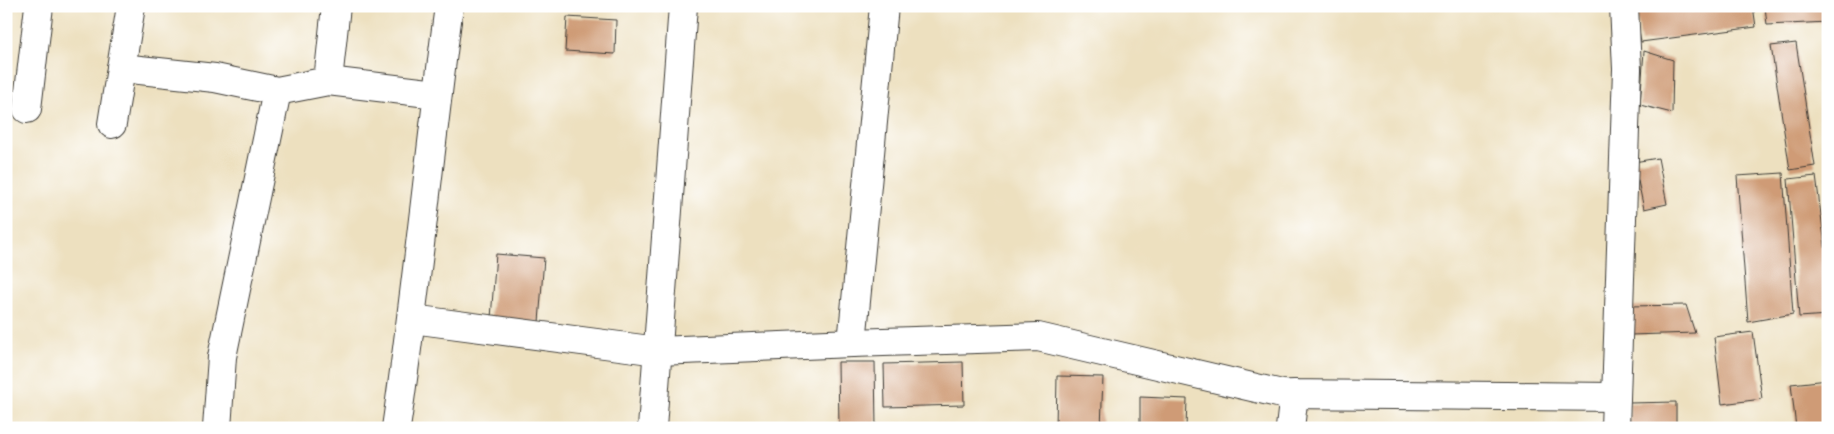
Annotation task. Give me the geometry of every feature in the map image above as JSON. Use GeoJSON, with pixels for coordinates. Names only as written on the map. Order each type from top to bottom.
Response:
{"type":"FeatureCollection","features":[{"type":"Feature","properties":{"kind":"street"},"geometry":{"type":"LineString","coordinates":[[27,109],[39,6]]}},
{"type":"Feature","properties":{"kind":"street"},"geometry":{"type":"LineString","coordinates":[[112,124],[131,6]]}},
{"type":"Feature","properties":{"kind":"street"},"geometry":{"type":"LineString","coordinates":[[328,81],[336,6]]}},
{"type":"Feature","properties":{"kind":"street"},"geometry":{"type":"LineString","coordinates":[[396,428],[412,318],[448,6]]}},
{"type":"Feature","properties":{"kind":"street"},"geometry":{"type":"LineString","coordinates":[[652,428],[683,6]]}},
{"type":"Feature","properties":{"kind":"street"},"geometry":{"type":"LineString","coordinates":[[852,343],[884,6]]}},
{"type":"Feature","properties":{"kind":"street"},"geometry":{"type":"LineString","coordinates":[[1615,428],[1627,69],[1624,6]]}},
{"type":"Feature","properties":{"kind":"street"},"geometry":{"type":"LineString","coordinates":[[121,68],[215,78],[277,91],[328,81],[437,94]]}},
{"type":"Feature","properties":{"kind":"street"},"geometry":{"type":"LineString","coordinates":[[217,428],[222,357],[277,91]]}},
{"type":"Feature","properties":{"kind":"street"},"geometry":{"type":"LineString","coordinates":[[412,318],[658,351],[1038,337],[1282,394],[1616,397]]}},
{"type":"Feature","properties":{"kind":"street"},"geometry":{"type":"LineString","coordinates":[[1290,428],[1294,394]]}},
{"type":"Feature","properties":{"kind":"building"},"geometry":{"type":"Polygon","coordinates":[[[1635,6],[1753,6],[1756,27],[1641,42],[1635,6]]]}},
{"type":"Feature","properties":{"kind":"building"},"geometry":{"type":"Polygon","coordinates":[[[1765,6],[1828,6],[1828,22],[1767,25],[1765,6]]]}},
{"type":"Feature","properties":{"kind":"building"},"geometry":{"type":"Polygon","coordinates":[[[567,17],[616,20],[615,54],[565,51],[567,17]]]}},
{"type":"Feature","properties":{"kind":"building"},"geometry":{"type":"Polygon","coordinates":[[[1796,43],[1815,166],[1790,170],[1771,46],[1796,43]]]}},
{"type":"Feature","properties":{"kind":"building"},"geometry":{"type":"Polygon","coordinates":[[[1644,51],[1673,60],[1672,113],[1640,105],[1644,51]]]}},
{"type":"Feature","properties":{"kind":"building"},"geometry":{"type":"Polygon","coordinates":[[[1658,158],[1667,204],[1644,209],[1634,162],[1658,158]]]}},
{"type":"Feature","properties":{"kind":"building"},"geometry":{"type":"Polygon","coordinates":[[[1783,173],[1793,314],[1748,322],[1737,176],[1783,173]]]}},
{"type":"Feature","properties":{"kind":"building"},"geometry":{"type":"Polygon","coordinates":[[[1816,176],[1828,269],[1828,315],[1799,317],[1788,179],[1816,176]]]}},
{"type":"Feature","properties":{"kind":"building"},"geometry":{"type":"Polygon","coordinates":[[[496,254],[544,258],[539,322],[491,318],[496,254]]]}},
{"type":"Feature","properties":{"kind":"building"},"geometry":{"type":"Polygon","coordinates":[[[1686,305],[1695,333],[1630,335],[1629,306],[1686,305]]]}},
{"type":"Feature","properties":{"kind":"building"},"geometry":{"type":"Polygon","coordinates":[[[1753,332],[1762,399],[1722,404],[1714,337],[1753,332]]]}},
{"type":"Feature","properties":{"kind":"building"},"geometry":{"type":"Polygon","coordinates":[[[838,362],[875,362],[876,428],[839,428],[838,362]]]}},
{"type":"Feature","properties":{"kind":"building"},"geometry":{"type":"Polygon","coordinates":[[[963,362],[964,405],[885,407],[884,364],[963,362]]]}},
{"type":"Feature","properties":{"kind":"building"},"geometry":{"type":"Polygon","coordinates":[[[1057,376],[1103,377],[1101,428],[1056,428],[1057,376]]]}},
{"type":"Feature","properties":{"kind":"building"},"geometry":{"type":"Polygon","coordinates":[[[1828,380],[1828,428],[1796,428],[1791,384],[1828,380]]]}},
{"type":"Feature","properties":{"kind":"building"},"geometry":{"type":"Polygon","coordinates":[[[1140,397],[1187,399],[1186,428],[1140,428],[1140,397]]]}},
{"type":"Feature","properties":{"kind":"building"},"geometry":{"type":"Polygon","coordinates":[[[1676,402],[1676,428],[1630,428],[1629,403],[1676,402]]]}}]}
